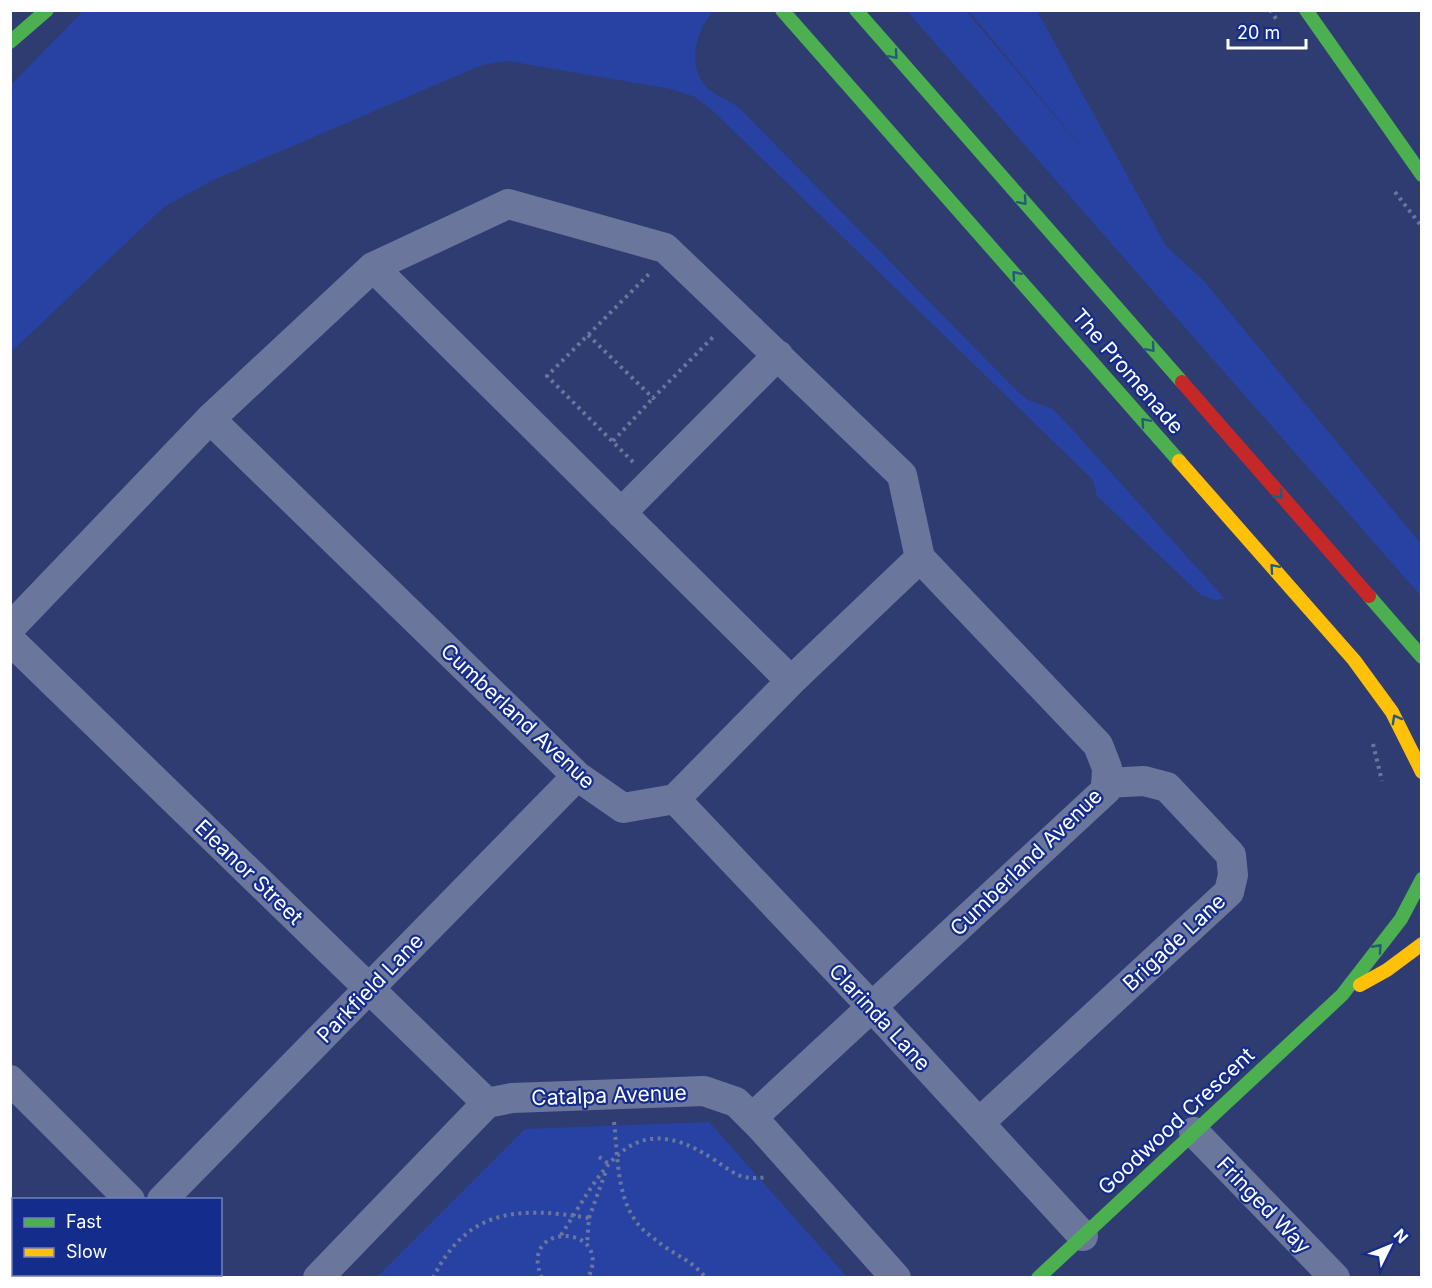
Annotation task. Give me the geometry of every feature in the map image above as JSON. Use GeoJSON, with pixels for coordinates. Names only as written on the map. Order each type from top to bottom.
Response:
{"type":"FeatureCollection","features":[{"type":"Feature","properties":{"kind":"main road"},"geometry":{"type":"LineString","coordinates":[[10,42],[47,10]]}},
{"type":"Feature","properties":{"kind":"main road","name":"The Promenade"},"geometry":{"type":"LineString","coordinates":[[782,10],[1354,660],[1392,712],[1422,772]]}},
{"type":"Feature","properties":{"kind":"main road","name":"The Promenade"},"geometry":{"type":"LineString","coordinates":[[856,10],[1422,657]]}},
{"type":"Feature","properties":{"kind":"main road"},"geometry":{"type":"LineString","coordinates":[[1306,10],[1422,175]]}},
{"type":"Feature","properties":{"kind":"main road","name":"Goodwood Crescent"},"geometry":{"type":"LineString","coordinates":[[1038,1278],[1342,995],[1401,919],[1422,879]]}},
{"type":"Feature","properties":{"kind":"main road","name":"Goodwood Crescent"},"geometry":{"type":"LineString","coordinates":[[1342,995],[1387,970],[1422,944]]}},
{"type":"Feature","properties":{"kind":"street","name":"Cumberland Avenue"},"geometry":{"type":"LineString","coordinates":[[10,628],[210,419],[373,267],[508,204],[664,248],[902,475],[920,558],[1098,746],[1107,768],[1106,790],[752,1118]]}},
{"type":"Feature","properties":{"kind":"street"},"geometry":{"type":"LineString","coordinates":[[373,267],[791,681]]}},
{"type":"Feature","properties":{"kind":"street"},"geometry":{"type":"LineString","coordinates":[[621,513],[778,355]]}},
{"type":"Feature","properties":{"kind":"street","name":"Cumberland Avenue"},"geometry":{"type":"LineString","coordinates":[[210,419],[577,776],[623,808],[675,799]]}},
{"type":"Feature","properties":{"kind":"street"},"geometry":{"type":"LineString","coordinates":[[675,799],[791,681],[920,558]]}},
{"type":"Feature","properties":{"kind":"street","name":"Eleanor Street"},"geometry":{"type":"LineString","coordinates":[[10,640],[487,1103]]}},
{"type":"Feature","properties":{"kind":"street","name":"Parkfield Lane"},"geometry":{"type":"LineString","coordinates":[[164,1198],[577,776]]}},
{"type":"Feature","properties":{"kind":"street","name":"Brigade Lane"},"geometry":{"type":"LineString","coordinates":[[979,1123],[1229,892],[1233,875],[1231,855],[1167,787],[1144,781],[1106,783]]}},
{"type":"Feature","properties":{"kind":"street","name":"Clarinda Lane"},"geometry":{"type":"LineString","coordinates":[[675,799],[872,1007],[1083,1236]]}},
{"type":"Feature","properties":{"kind":"street"},"geometry":{"type":"LineString","coordinates":[[10,1080],[128,1198]]}},
{"type":"Feature","properties":{"kind":"street","name":"Catalpa Avenue"},"geometry":{"type":"LineString","coordinates":[[487,1103],[512,1098],[704,1091],[736,1102],[896,1278]]}},
{"type":"Feature","properties":{"kind":"street"},"geometry":{"type":"LineString","coordinates":[[318,1278],[487,1103]]}},
{"type":"Feature","properties":{"kind":"street","name":"Fringed Way"},"geometry":{"type":"LineString","coordinates":[[1194,1132],[1335,1278]]}},
{"type":"Feature","properties":{"kind":"path"},"geometry":{"type":"LineString","coordinates":[[653,481],[547,376],[652,270],[660,278]]}},
{"type":"Feature","properties":{"kind":"path"},"geometry":{"type":"LineString","coordinates":[[613,441],[716,334],[708,326]]}},
{"type":"Feature","properties":{"kind":"path"},"geometry":{"type":"LineString","coordinates":[[588,335],[653,399]]}},
{"type":"Feature","properties":{"kind":"path"},"geometry":{"type":"LineString","coordinates":[[610,1095],[623,1192],[628,1209],[638,1225],[666,1248],[682,1256],[699,1269],[706,1278]]}},
{"type":"Feature","properties":{"kind":"path"},"geometry":{"type":"LineString","coordinates":[[542,1278],[538,1269],[539,1251],[545,1243],[561,1235],[609,1163],[631,1145],[646,1138],[661,1137],[693,1146],[743,1179],[767,1177]]}},
{"type":"Feature","properties":{"kind":"path"},"geometry":{"type":"LineString","coordinates":[[599,1157],[609,1163]]}},
{"type":"Feature","properties":{"kind":"path"},"geometry":{"type":"LineString","coordinates":[[588,1278],[592,1262],[587,1245],[589,1218],[609,1163]]}},
{"type":"Feature","properties":{"kind":"path"},"geometry":{"type":"LineString","coordinates":[[759,1169],[774,1185]]}},
{"type":"Feature","properties":{"kind":"path"},"geometry":{"type":"LineString","coordinates":[[433,1278],[453,1246],[470,1230],[485,1221],[502,1215],[523,1213],[556,1213],[589,1218]]}},
{"type":"Feature","properties":{"kind":"path"},"geometry":{"type":"LineString","coordinates":[[561,1235],[575,1236],[587,1245]]}},
{"type":"Feature","properties":{"kind":"shaded area"},"geometry":{"type":"Polygon","coordinates":[[[84,10],[713,11],[698,38],[695,59],[697,70],[707,88],[744,113],[1016,390],[1028,400],[1051,408],[1060,416],[1225,599],[1215,600],[1201,595],[1097,496],[1093,480],[712,110],[695,97],[671,89],[508,61],[482,65],[213,180],[164,207],[11,352],[11,85],[84,10]]]}},
{"type":"Feature","properties":{"kind":"shaded area"},"geometry":{"type":"Polygon","coordinates":[[[907,11],[966,11],[1093,161],[969,11],[1037,11],[1166,246],[1203,280],[1421,544],[1421,596],[907,11]]]}},
{"type":"Feature","properties":{"kind":"shaded area"},"geometry":{"type":"Polygon","coordinates":[[[709,1122],[847,1277],[377,1277],[525,1129],[709,1122]]]}},
{"type":"Feature","properties":{"kind":"traffic: fast"},"geometry":{"type":"LineString","coordinates":[[10,42],[47,10]]}},
{"type":"Feature","properties":{"kind":"traffic: fast"},"geometry":{"type":"LineString","coordinates":[[782,10],[1179,461]]}},
{"type":"Feature","properties":{"kind":"traffic: fast"},"geometry":{"type":"LineString","coordinates":[[856,10],[1182,382]]}},
{"type":"Feature","properties":{"kind":"traffic: fast"},"geometry":{"type":"LineString","coordinates":[[1306,10],[1422,175]]}},
{"type":"Feature","properties":{"kind":"traffic: fast"},"geometry":{"type":"LineString","coordinates":[[1369,596],[1422,657]]}},
{"type":"Feature","properties":{"kind":"traffic: fast"},"geometry":{"type":"LineString","coordinates":[[1038,1278],[1342,995],[1401,919],[1422,879]]}},
{"type":"Feature","properties":{"kind":"traffic: slow"},"geometry":{"type":"LineString","coordinates":[[1179,461],[1354,660],[1392,712],[1422,772]]}},
{"type":"Feature","properties":{"kind":"traffic: slow"},"geometry":{"type":"LineString","coordinates":[[1360,985],[1387,970],[1422,944]]}},
{"type":"Feature","properties":{"kind":"traffic: jam"},"geometry":{"type":"LineString","coordinates":[[1182,382],[1369,596]]}}]}
